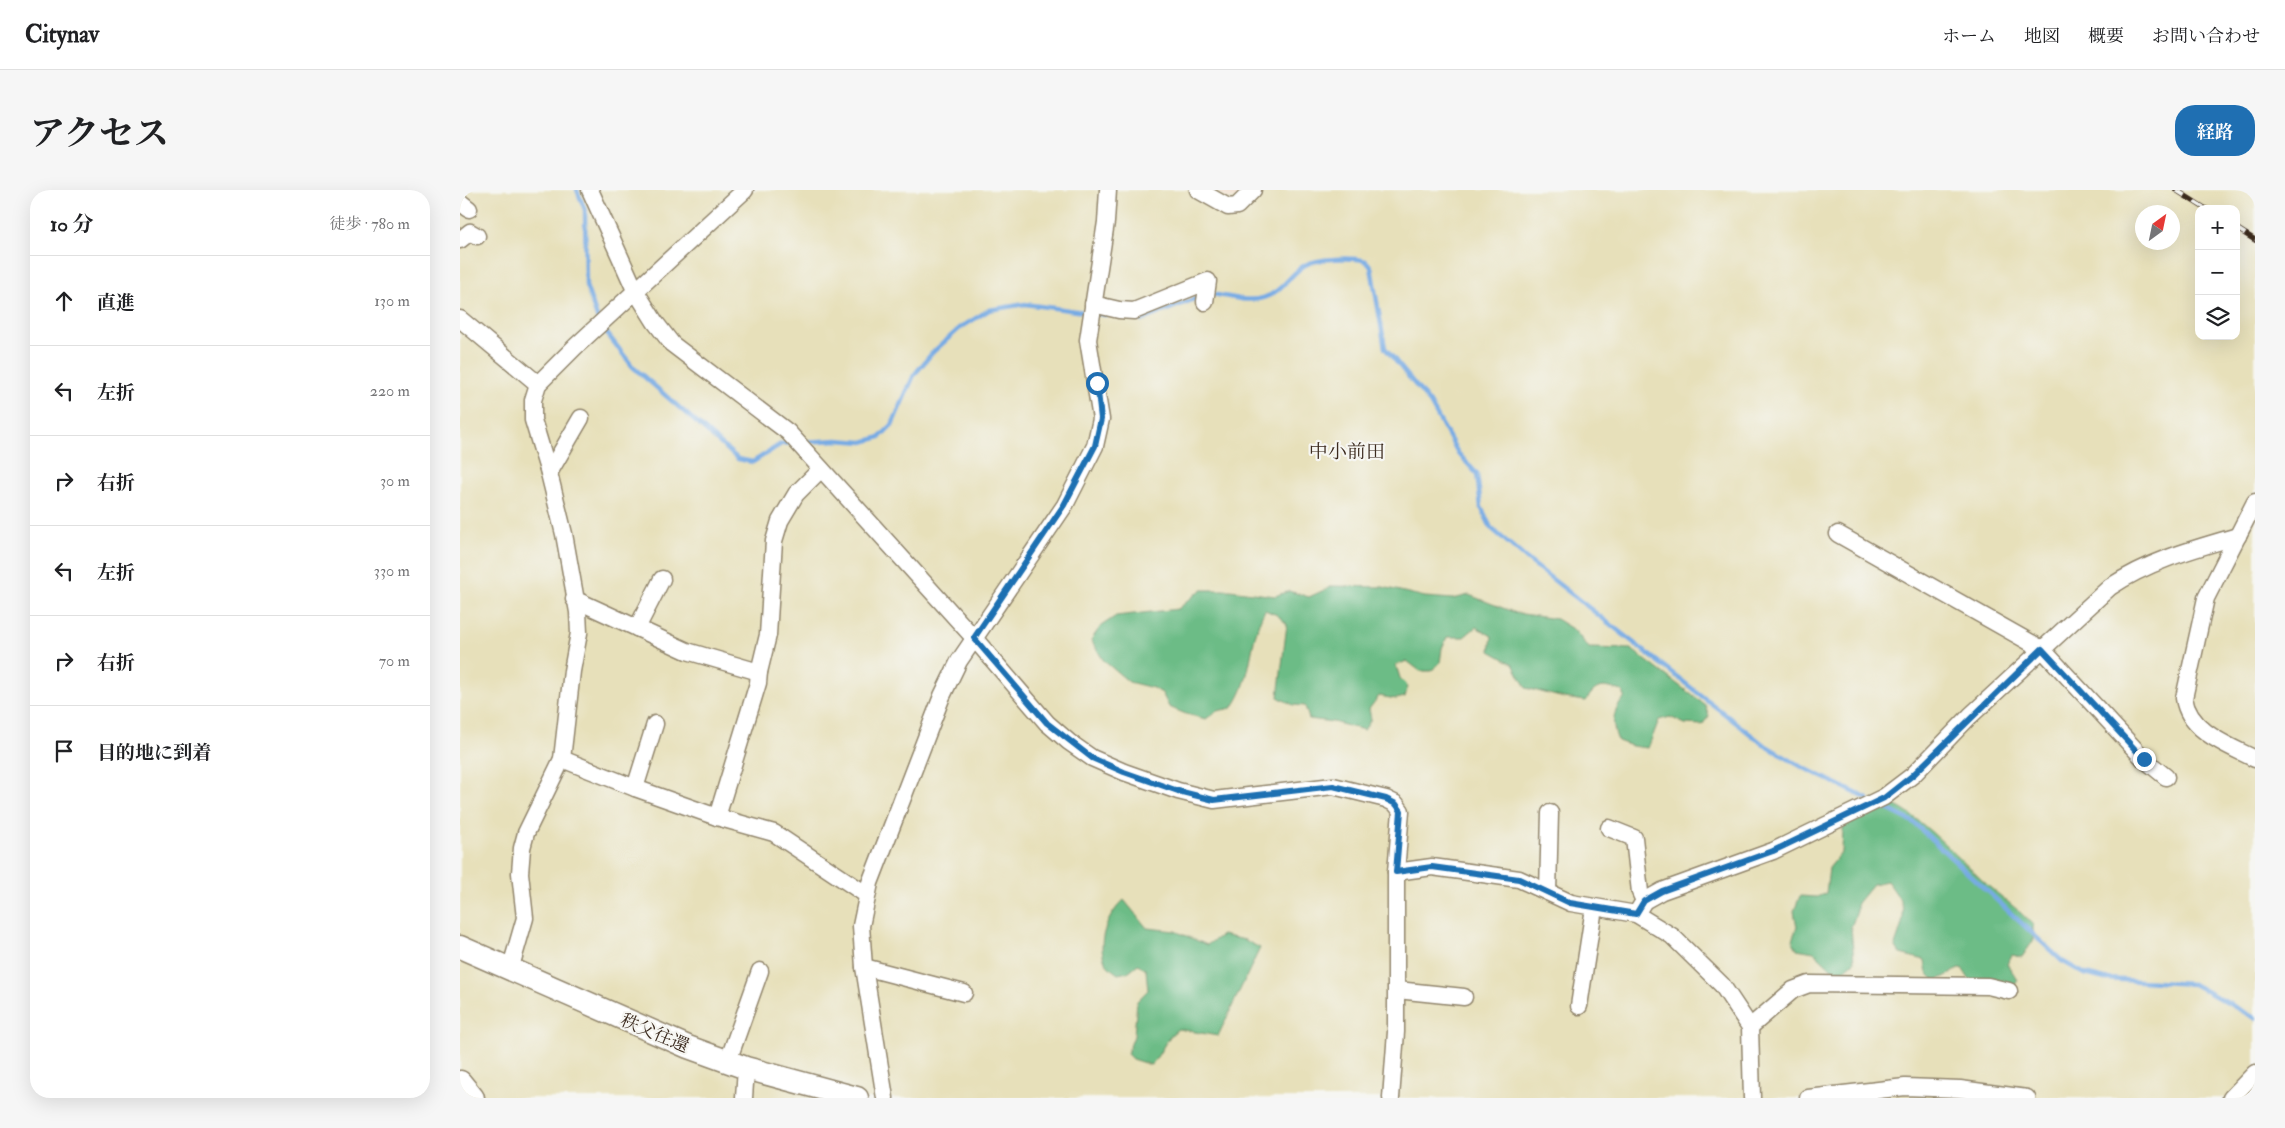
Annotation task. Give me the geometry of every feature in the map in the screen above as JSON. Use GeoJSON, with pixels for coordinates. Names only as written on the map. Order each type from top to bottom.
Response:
{"type":"FeatureCollection","features":[{"type":"Feature","properties":{"kind":"highway","name":"秩父往還"},"geometry":{"type":"LineString","coordinates":[[460,947],[688,1047],[737,1064],[857,1098]]}},
{"type":"Feature","properties":{"kind":"street"},"geometry":{"type":"LineString","coordinates":[[590,190],[635,290],[655,322],[672,344],[781,426],[974,638],[1047,723],[1092,758],[1124,772],[1178,791],[1214,800],[1333,786],[1366,792],[1396,804],[1401,811],[1396,872],[1397,990],[1391,1098]]}},
{"type":"Feature","properties":{"kind":"street"},"geometry":{"type":"LineString","coordinates":[[510,970],[525,918],[520,873],[522,848],[526,833],[562,758],[572,671],[579,634],[564,534],[549,473],[533,420],[533,400],[538,384],[635,290],[745,190]]}},
{"type":"Feature","properties":{"kind":"street"},"geometry":{"type":"LineString","coordinates":[[885,1098],[864,966],[861,926],[867,896],[884,842],[942,696],[974,638],[1064,505],[1095,446],[1101,419],[1088,340],[1106,222],[1108,190]]}},
{"type":"Feature","properties":{"kind":"street"},"geometry":{"type":"LineString","coordinates":[[1198,190],[1228,207],[1236,206],[1254,190]]}},
{"type":"Feature","properties":{"kind":"street"},"geometry":{"type":"LineString","coordinates":[[460,240],[470,232],[477,236]]}},
{"type":"Feature","properties":{"kind":"street"},"geometry":{"type":"LineString","coordinates":[[1093,304],[1119,310],[1134,310],[1208,281],[1205,302]]}},
{"type":"Feature","properties":{"kind":"street"},"geometry":{"type":"LineString","coordinates":[[460,319],[538,384]]}},
{"type":"Feature","properties":{"kind":"street"},"geometry":{"type":"LineString","coordinates":[[549,473],[580,418]]}},
{"type":"Feature","properties":{"kind":"street"},"geometry":{"type":"LineString","coordinates":[[717,817],[758,683],[768,635],[774,541],[780,521],[796,494],[821,469]]}},
{"type":"Feature","properties":{"kind":"street"},"geometry":{"type":"LineString","coordinates":[[2255,502],[2206,598],[2184,698],[2186,710],[2195,724],[2213,737],[2255,759]]}},
{"type":"Feature","properties":{"kind":"street"},"geometry":{"type":"LineString","coordinates":[[1838,534],[2042,649],[2144,759],[2166,778]]}},
{"type":"Feature","properties":{"kind":"street"},"geometry":{"type":"LineString","coordinates":[[1396,872],[1432,867],[1519,879],[1570,903],[1594,908],[1640,907],[1662,891],[1773,851],[1884,798],[1913,775],[2042,649],[2110,587],[2133,572],[2172,556],[2238,536]]}},
{"type":"Feature","properties":{"kind":"street"},"geometry":{"type":"LineString","coordinates":[[637,628],[662,580]]}},
{"type":"Feature","properties":{"kind":"street"},"geometry":{"type":"LineString","coordinates":[[574,599],[687,651],[759,672]]}},
{"type":"Feature","properties":{"kind":"street"},"geometry":{"type":"LineString","coordinates":[[635,788],[655,724]]}},
{"type":"Feature","properties":{"kind":"street"},"geometry":{"type":"LineString","coordinates":[[562,758],[635,788],[717,817],[774,833],[867,896]]}},
{"type":"Feature","properties":{"kind":"street"},"geometry":{"type":"LineString","coordinates":[[1548,892],[1550,813]]}},
{"type":"Feature","properties":{"kind":"street"},"geometry":{"type":"LineString","coordinates":[[1609,828],[1634,838],[1640,907],[1722,985],[1750,1027],[1752,1098]]}},
{"type":"Feature","properties":{"kind":"street"},"geometry":{"type":"LineString","coordinates":[[1579,1006],[1594,908]]}},
{"type":"Feature","properties":{"kind":"street"},"geometry":{"type":"LineString","coordinates":[[864,966],[964,993]]}},
{"type":"Feature","properties":{"kind":"street"},"geometry":{"type":"LineString","coordinates":[[744,1098],[737,1064],[760,971]]}},
{"type":"Feature","properties":{"kind":"street"},"geometry":{"type":"LineString","coordinates":[[1750,1027],[1793,990],[1809,984],[1988,986],[2009,991]]}},
{"type":"Feature","properties":{"kind":"street"},"geometry":{"type":"LineString","coordinates":[[1397,990],[1464,997]]}},
{"type":"Feature","properties":{"kind":"street"},"geometry":{"type":"LineString","coordinates":[[2230,1098],[2255,1072]]}},
{"type":"Feature","properties":{"kind":"street"},"geometry":{"type":"LineString","coordinates":[[1808,1098],[1960,1089],[2027,1098]]}},
{"type":"Feature","properties":{"kind":"shaded area"},"geometry":{"type":"Polygon","coordinates":[[[1213,190],[1245,190],[1238,197],[1229,199],[1213,190]]]}},
{"type":"Feature","properties":{"kind":"green space"},"geometry":{"type":"Polygon","coordinates":[[[1333,586],[1383,587],[1425,597],[1453,599],[1469,595],[1516,613],[1556,619],[1574,630],[1589,648],[1631,649],[1705,705],[1709,716],[1702,725],[1685,724],[1670,717],[1659,720],[1648,748],[1632,746],[1618,741],[1614,729],[1614,718],[1617,708],[1625,697],[1622,691],[1601,687],[1594,691],[1586,701],[1564,698],[1526,688],[1513,664],[1490,651],[1492,636],[1476,627],[1464,637],[1447,637],[1442,648],[1440,663],[1431,671],[1420,671],[1407,661],[1396,665],[1400,678],[1408,686],[1405,697],[1396,699],[1379,696],[1369,709],[1371,719],[1364,730],[1333,722],[1309,719],[1305,706],[1293,705],[1278,697],[1287,624],[1277,615],[1265,610],[1256,634],[1248,672],[1239,696],[1232,708],[1217,711],[1206,719],[1169,707],[1162,693],[1153,688],[1129,682],[1104,661],[1091,640],[1101,626],[1116,616],[1178,609],[1201,590],[1230,590],[1275,596],[1289,591],[1309,597],[1333,586]]]}},
{"type":"Feature","properties":{"kind":"green space"},"geometry":{"type":"Polygon","coordinates":[[[1885,803],[1896,806],[1910,814],[2033,925],[2033,941],[2022,957],[2012,955],[2007,964],[2018,980],[2014,986],[1971,982],[1962,968],[1934,980],[1927,973],[1925,960],[1900,954],[1895,945],[1903,918],[1902,905],[1887,881],[1873,884],[1857,903],[1857,911],[1851,927],[1854,962],[1843,971],[1833,970],[1814,952],[1797,949],[1792,940],[1797,927],[1794,911],[1800,896],[1817,897],[1826,893],[1829,868],[1842,852],[1843,828],[1849,818],[1885,803]]]}},
{"type":"Feature","properties":{"kind":"green space"},"geometry":{"type":"Polygon","coordinates":[[[1124,900],[1147,928],[1175,931],[1207,945],[1222,935],[1245,940],[1260,948],[1218,1036],[1178,1029],[1170,1037],[1151,1065],[1132,1059],[1127,1054],[1134,1036],[1137,1001],[1148,990],[1146,970],[1138,964],[1128,972],[1118,974],[1107,964],[1103,955],[1102,946],[1105,928],[1113,912],[1124,900]]]}},
{"type":"Feature","properties":{"kind":"waterway"},"geometry":{"type":"LineString","coordinates":[[577,190],[585,210],[586,286],[598,320]]}},
{"type":"Feature","properties":{"kind":"waterway"},"geometry":{"type":"LineString","coordinates":[[1209,294],[1249,300],[1263,298],[1275,292],[1305,265],[1335,259],[1366,261],[1371,267],[1385,348],[1430,403],[1458,453],[1477,474],[1481,507],[1491,528],[1528,560],[1763,744],[1802,767],[1868,799]]}},
{"type":"Feature","properties":{"kind":"waterway"},"geometry":{"type":"LineString","coordinates":[[1131,318],[1142,320],[1202,296]]}},
{"type":"Feature","properties":{"kind":"waterway"},"geometry":{"type":"LineString","coordinates":[[804,442],[837,440],[863,442],[880,437],[892,425],[914,375],[933,352],[960,328],[989,310],[1025,304],[1106,315]]}},
{"type":"Feature","properties":{"kind":"waterway"},"geometry":{"type":"LineString","coordinates":[[602,327],[633,367],[738,459],[753,462],[781,444],[791,443]]}},
{"type":"Feature","properties":{"kind":"waterway"},"geometry":{"type":"LineString","coordinates":[[1879,805],[1913,822],[2062,961],[2085,974],[2105,979],[2193,984],[2255,1018]]}},
{"type":"Feature","properties":{"kind":"railway"},"geometry":{"type":"LineString","coordinates":[[2176,190],[2200,205]]}},
{"type":"Feature","properties":{"kind":"railway"},"geometry":{"type":"LineString","coordinates":[[2240,231],[2255,240]]}},
{"type":"Feature","properties":{"kind":"district","name":"中小前田"},"geometry":{"type":"Point","coordinates":[1347,451]}},
{"type":"Feature","properties":{"kind":"route"},"geometry":{"type":"LineString","coordinates":[[1097,383],[1101,419],[1095,446],[1064,505],[974,638],[1047,723],[1092,758],[1124,772],[1153,780],[1178,791],[1214,800],[1228,800],[1294,791],[1309,787],[1333,786],[1366,792],[1396,804],[1401,811],[1396,872],[1432,867],[1519,879],[1570,903],[1636,914],[1644,901],[1662,891],[1731,868],[1773,851],[1884,798],[1913,775],[1970,716],[2042,649],[2144,759]]}}]}
